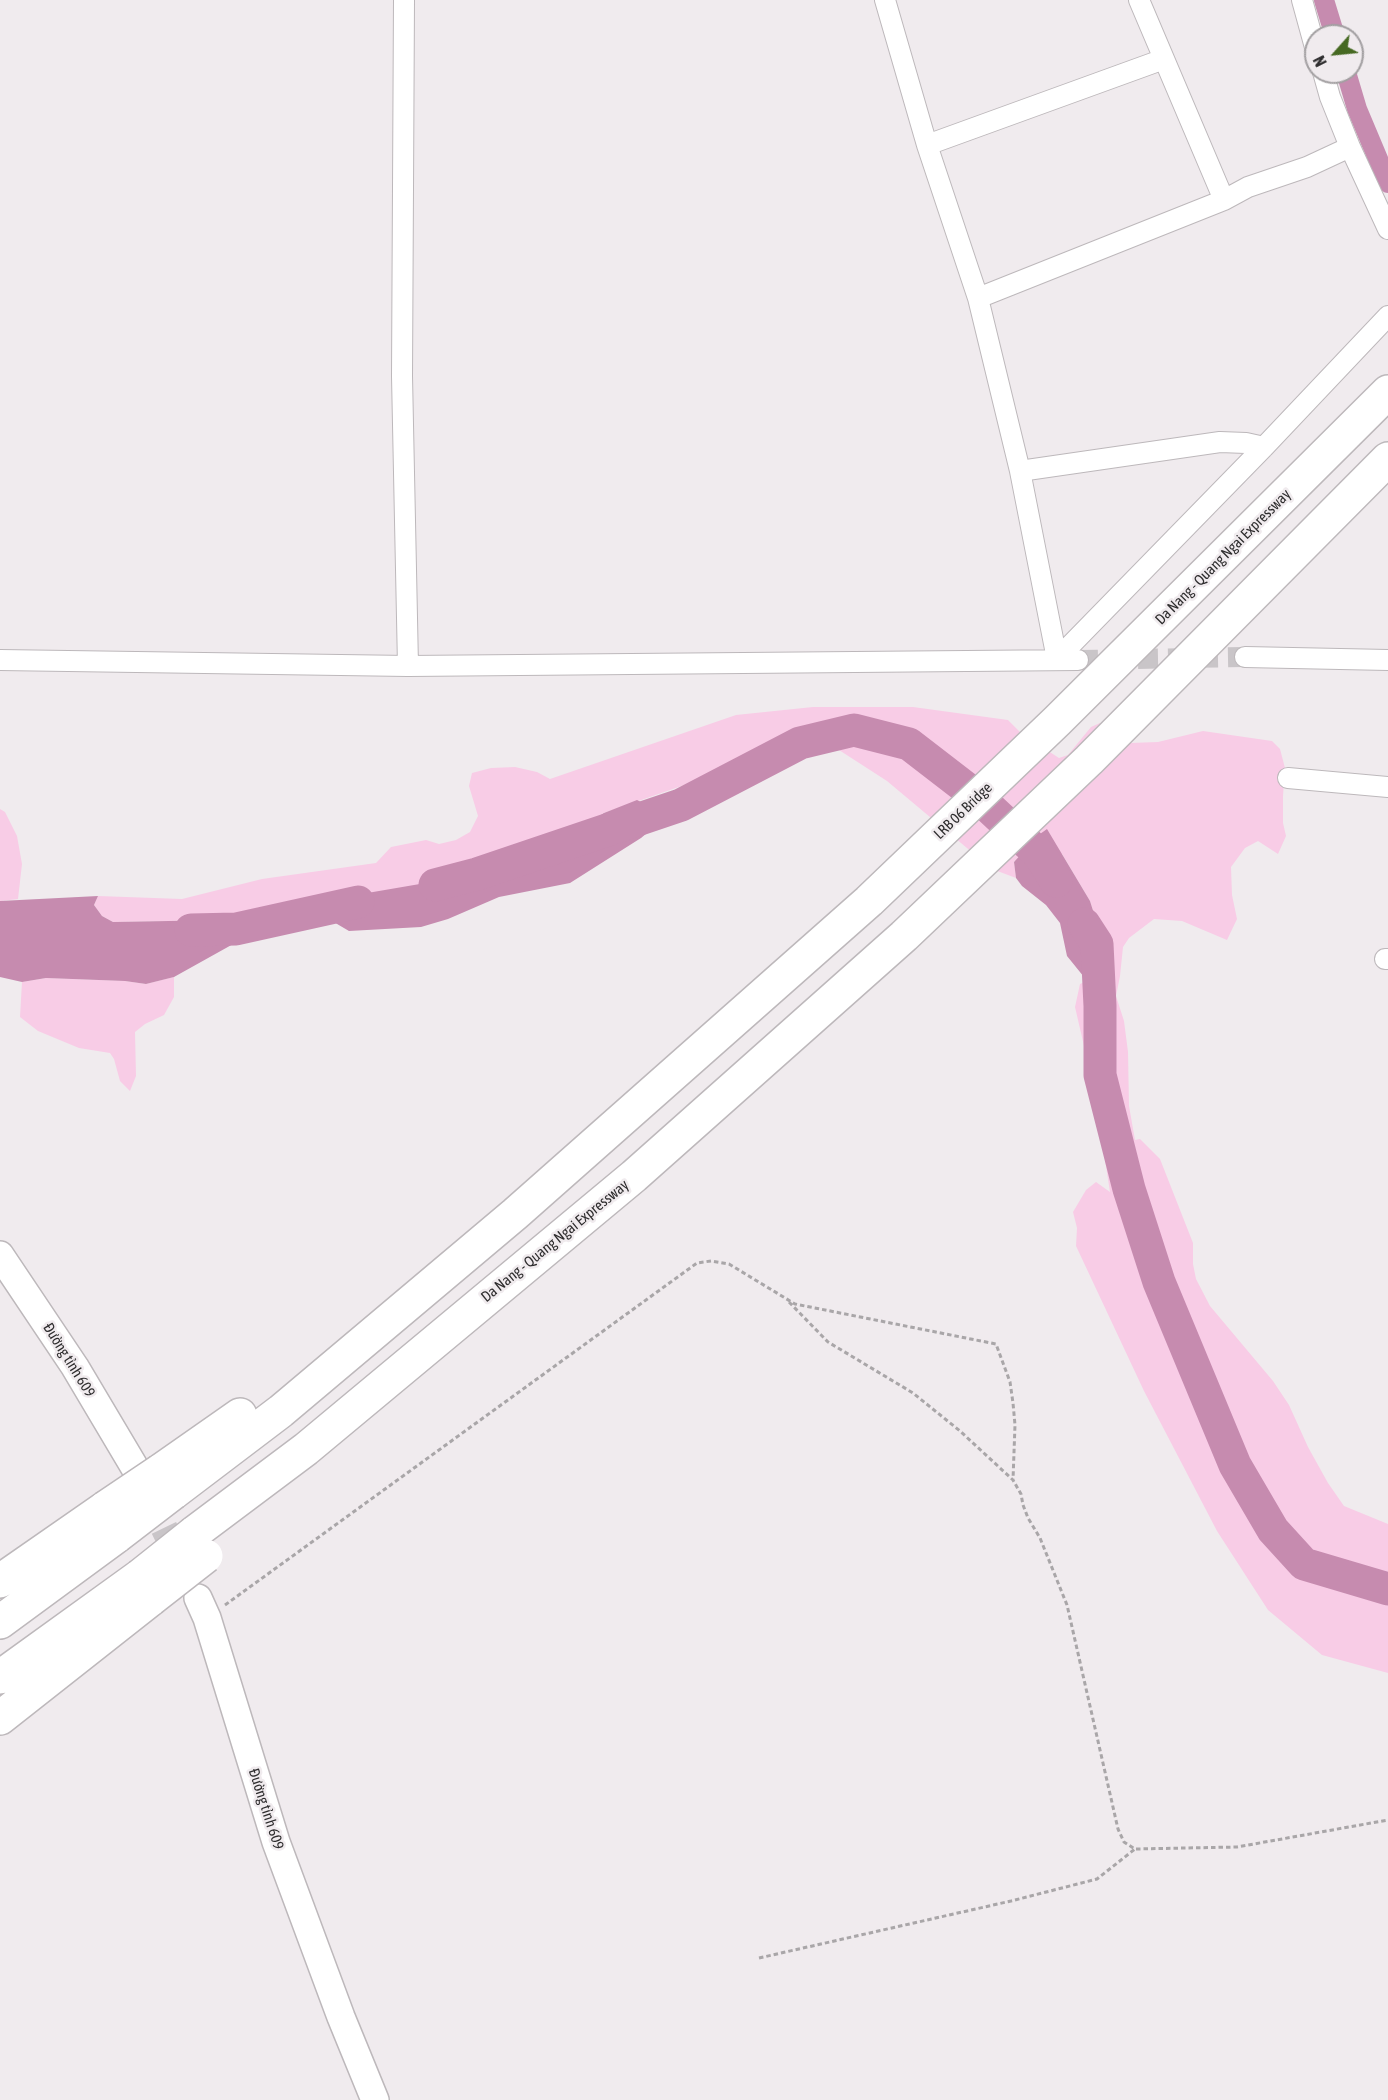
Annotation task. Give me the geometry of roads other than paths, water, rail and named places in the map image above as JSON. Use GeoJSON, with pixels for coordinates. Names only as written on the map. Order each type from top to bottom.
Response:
{"type":"FeatureCollection","features":[{"type":"Feature","properties":{"kind":"highway","name":"Da Nang - Quang Ngai Expressway"},"geometry":{"type":"LineString","coordinates":[[1057,722],[1388,393]]}},
{"type":"Feature","properties":{"kind":"highway","name":"Da Nang - Quang Ngai Expressway"},"geometry":{"type":"LineString","coordinates":[[145,1587],[200,1545],[306,1449],[634,1176],[904,936],[1089,760],[1388,459]]}},
{"type":"Feature","properties":{"kind":"highway","name":"LRB 06 Bridge"},"geometry":{"type":"LineString","coordinates":[[156,1477],[515,1214],[869,900],[1057,722]]}},
{"type":"Feature","properties":{"kind":"highway"},"geometry":{"type":"LineString","coordinates":[[0,1622],[111,1522],[156,1477]]}},
{"type":"Feature","properties":{"kind":"highway"},"geometry":{"type":"LineString","coordinates":[[0,1581],[111,1522]]}},
{"type":"Feature","properties":{"kind":"highway"},"geometry":{"type":"LineString","coordinates":[[0,1677],[145,1587]]}},
{"type":"Feature","properties":{"kind":"highway"},"geometry":{"type":"LineString","coordinates":[[0,1718],[145,1587]]}},
{"type":"Feature","properties":{"kind":"main road","name":"Đường tỉnh 609"},"geometry":{"type":"LineString","coordinates":[[0,1255],[75,1367],[156,1477]]}},
{"type":"Feature","properties":{"kind":"main road","name":"Đường tỉnh 609"},"geometry":{"type":"LineString","coordinates":[[202,1608],[276,1842],[341,2017],[375,2100]]}},
{"type":"Feature","properties":{"kind":"main road","name":"Đường tỉnh 609"},"geometry":{"type":"LineString","coordinates":[[341,2017],[361,2100]]}},
{"type":"Feature","properties":{"kind":"street"},"geometry":{"type":"LineString","coordinates":[[404,0],[402,376],[408,666]]}},
{"type":"Feature","properties":{"kind":"street"},"geometry":{"type":"LineString","coordinates":[[885,0],[927,145],[978,298],[1020,471],[1057,659]]}},
{"type":"Feature","properties":{"kind":"street"},"geometry":{"type":"LineString","coordinates":[[1139,0],[1224,200]]}},
{"type":"Feature","properties":{"kind":"street"},"geometry":{"type":"LineString","coordinates":[[1302,0],[1309,24]]}},
{"type":"Feature","properties":{"kind":"street"},"geometry":{"type":"LineString","coordinates":[[927,145],[1164,59]]}},
{"type":"Feature","properties":{"kind":"street"},"geometry":{"type":"LineString","coordinates":[[1326,84],[1350,147],[1388,229]]}},
{"type":"Feature","properties":{"kind":"street"},"geometry":{"type":"LineString","coordinates":[[978,298],[1224,200],[1248,187],[1306,167],[1350,147]]}},
{"type":"Feature","properties":{"kind":"street"},"geometry":{"type":"LineString","coordinates":[[1057,659],[1388,316]]}},
{"type":"Feature","properties":{"kind":"street"},"geometry":{"type":"LineString","coordinates":[[1020,471],[1220,442],[1246,443],[1264,447]]}},
{"type":"Feature","properties":{"kind":"street"},"geometry":{"type":"LineString","coordinates":[[1245,657],[1388,660]]}},
{"type":"Feature","properties":{"kind":"street"},"geometry":{"type":"LineString","coordinates":[[0,660],[408,666],[1078,660]]}},
{"type":"Feature","properties":{"kind":"street"},"geometry":{"type":"LineString","coordinates":[[1288,778],[1388,787]]}},
{"type":"Feature","properties":{"kind":"waterway"},"geometry":{"type":"LineString","coordinates":[[1324,0],[1331,24]]}},
{"type":"Feature","properties":{"kind":"waterway"},"geometry":{"type":"LineString","coordinates":[[1350,84],[1357,109],[1388,183]]}},
{"type":"Feature","properties":{"kind":"waterway"},"geometry":{"type":"LineString","coordinates":[[435,885],[477,874],[681,805],[800,743],[854,730],[909,744],[979,798],[1040,855],[1056,881]]}},
{"type":"Feature","properties":{"kind":"waterway"},"geometry":{"type":"LineString","coordinates":[[191,930],[236,929],[358,902]]}},
{"type":"Feature","properties":{"kind":"waterway"},"geometry":{"type":"LineString","coordinates":[[1084,924],[1097,944],[1100,1075],[1129,1189],[1159,1282],[1235,1465],[1273,1530],[1304,1564],[1388,1589]]}},
{"type":"Feature","properties":{"kind":"tunnel"},"geometry":{"type":"LineString","coordinates":[[1078,660],[1245,657]]}},
{"type":"Feature","properties":{"kind":"tunnel"},"geometry":{"type":"LineString","coordinates":[[146,1491],[183,1567]]}}]}
